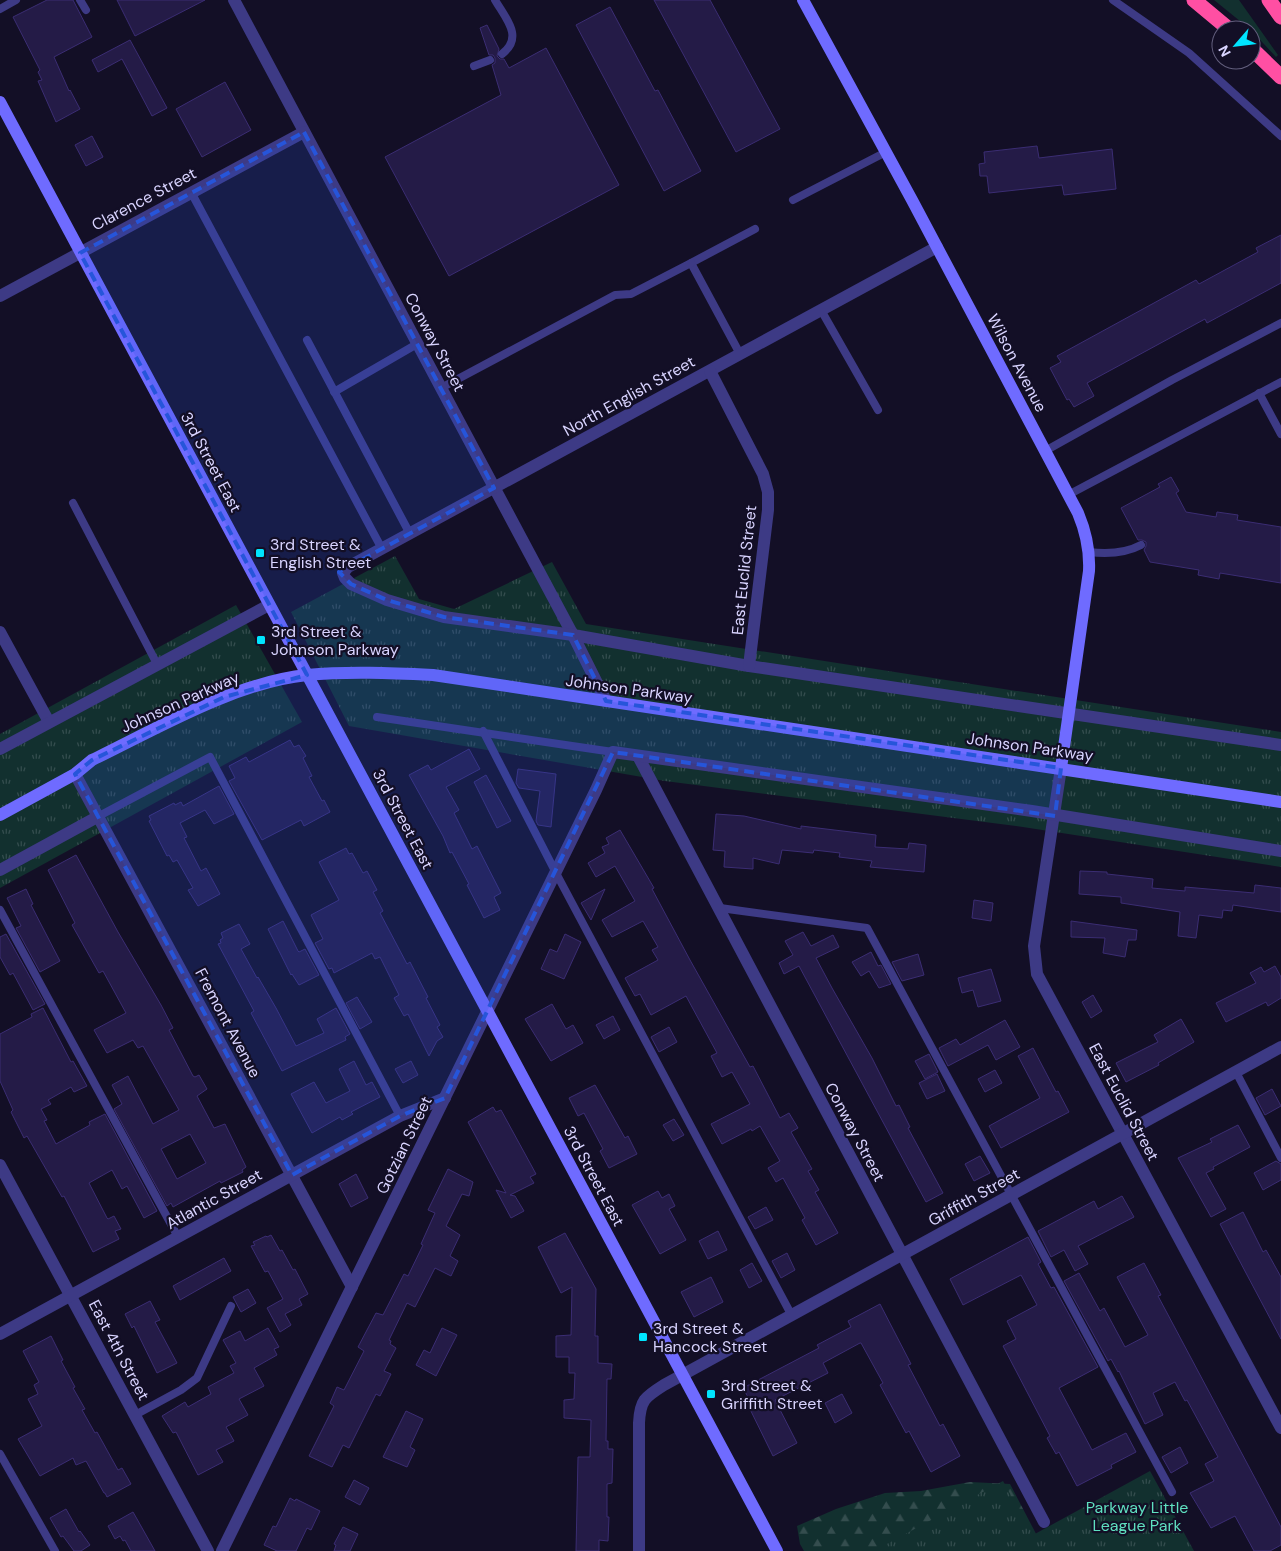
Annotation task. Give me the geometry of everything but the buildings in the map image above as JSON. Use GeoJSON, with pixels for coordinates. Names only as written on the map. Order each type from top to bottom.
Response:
{"type":"FeatureCollection","features":[{"type":"Feature","properties":{"kind":"highway"},"geometry":{"type":"LineString","coordinates":[[1194,0],[1218,20]]}},
{"type":"Feature","properties":{"kind":"highway"},"geometry":{"type":"LineString","coordinates":[[1269,0],[1281,17]]}},
{"type":"Feature","properties":{"kind":"highway"},"geometry":{"type":"LineString","coordinates":[[1261,57],[1281,76]]}},
{"type":"Feature","properties":{"kind":"street","name":"Conway Street"},"geometry":{"type":"LineString","coordinates":[[234,0],[573,635],[606,701]]}},
{"type":"Feature","properties":{"kind":"street","name":"Wilson Avenue"},"geometry":{"type":"LineString","coordinates":[[804,0],[937,247],[1085,530],[1089,552],[1089,571],[1061,768]]}},
{"type":"Feature","properties":{"kind":"street","name":"3rd Street East"},"geometry":{"type":"LineString","coordinates":[[0,102],[777,1551]]}},
{"type":"Feature","properties":{"kind":"street","name":"Clarence Street"},"geometry":{"type":"LineString","coordinates":[[0,296],[304,132]]}},
{"type":"Feature","properties":{"kind":"street","name":"North English Street"},"geometry":{"type":"LineString","coordinates":[[573,635],[444,618],[387,600],[351,584],[343,573],[348,567],[937,247]]}},
{"type":"Feature","properties":{"kind":"street","name":"East Euclid Street"},"geometry":{"type":"LineString","coordinates":[[710,371],[756,457],[768,492],[768,510],[749,666]]}},
{"type":"Feature","properties":{"kind":"street"},"geometry":{"type":"LineString","coordinates":[[0,749],[269,605]]}},
{"type":"Feature","properties":{"kind":"street"},"geometry":{"type":"LineString","coordinates":[[0,632],[49,722]]}},
{"type":"Feature","properties":{"kind":"street"},"geometry":{"type":"LineString","coordinates":[[573,635],[749,666],[1281,745]]}},
{"type":"Feature","properties":{"kind":"street","name":"Johnson Parkway"},"geometry":{"type":"LineString","coordinates":[[0,815],[76,774],[92,760],[224,697],[263,684],[307,675],[392,673],[433,675],[1281,802]]}},
{"type":"Feature","properties":{"kind":"street"},"geometry":{"type":"LineString","coordinates":[[613,752],[1032,811],[1281,851]]}},
{"type":"Feature","properties":{"kind":"street","name":"Gotzian Street"},"geometry":{"type":"LineString","coordinates":[[222,1551],[446,1098],[613,752]]}},
{"type":"Feature","properties":{"kind":"street","name":"Conway Street"},"geometry":{"type":"LineString","coordinates":[[638,756],[1044,1522]]}},
{"type":"Feature","properties":{"kind":"street","name":"East Euclid Street"},"geometry":{"type":"LineString","coordinates":[[1061,768],[1034,946],[1037,974],[1281,1428]]}},
{"type":"Feature","properties":{"kind":"street","name":"Fremont Avenue"},"geometry":{"type":"LineString","coordinates":[[76,774],[352,1287]]}},
{"type":"Feature","properties":{"kind":"street"},"geometry":{"type":"LineString","coordinates":[[0,870],[99,816]]}},
{"type":"Feature","properties":{"kind":"street","name":"Griffith Street"},"geometry":{"type":"LineString","coordinates":[[639,1551],[640,1410],[647,1397],[683,1375],[1281,1048]]}},
{"type":"Feature","properties":{"kind":"street","name":"Atlantic Street"},"geometry":{"type":"LineString","coordinates":[[0,1334],[400,1116],[446,1098]]}},
{"type":"Feature","properties":{"kind":"street","name":"East 4th Street"},"geometry":{"type":"LineString","coordinates":[[0,1165],[208,1551]]}},
{"type":"Feature","properties":{"kind":"lane"},"geometry":{"type":"LineString","coordinates":[[0,9],[16,0]]}},
{"type":"Feature","properties":{"kind":"lane"},"geometry":{"type":"LineString","coordinates":[[80,0],[86,10]]}},
{"type":"Feature","properties":{"kind":"lane"},"geometry":{"type":"LineString","coordinates":[[496,0],[513,30],[510,48],[502,54]]}},
{"type":"Feature","properties":{"kind":"lane"},"geometry":{"type":"LineString","coordinates":[[1113,0],[1189,53],[1281,136]]}},
{"type":"Feature","properties":{"kind":"lane"},"geometry":{"type":"LineString","coordinates":[[474,66],[490,60]]}},
{"type":"Feature","properties":{"kind":"lane"},"geometry":{"type":"LineString","coordinates":[[793,200],[886,152]]}},
{"type":"Feature","properties":{"kind":"lane"},"geometry":{"type":"LineString","coordinates":[[191,192],[382,549]]}},
{"type":"Feature","properties":{"kind":"lane"},"geometry":{"type":"LineString","coordinates":[[441,388],[615,296],[631,294],[755,229]]}},
{"type":"Feature","properties":{"kind":"lane"},"geometry":{"type":"LineString","coordinates":[[691,263],[740,354]]}},
{"type":"Feature","properties":{"kind":"lane"},"geometry":{"type":"LineString","coordinates":[[821,310],[878,410]]}},
{"type":"Feature","properties":{"kind":"lane"},"geometry":{"type":"LineString","coordinates":[[1045,451],[1281,323]]}},
{"type":"Feature","properties":{"kind":"lane"},"geometry":{"type":"LineString","coordinates":[[307,340],[410,534]]}},
{"type":"Feature","properties":{"kind":"lane"},"geometry":{"type":"LineString","coordinates":[[334,392],[417,344]]}},
{"type":"Feature","properties":{"kind":"lane"},"geometry":{"type":"LineString","coordinates":[[1068,495],[1281,382]]}},
{"type":"Feature","properties":{"kind":"lane"},"geometry":{"type":"LineString","coordinates":[[1259,393],[1281,434]]}},
{"type":"Feature","properties":{"kind":"lane"},"geometry":{"type":"LineString","coordinates":[[73,503],[157,664]]}},
{"type":"Feature","properties":{"kind":"lane"},"geometry":{"type":"LineString","coordinates":[[1089,552],[1099,554],[1132,549],[1141,544]]}},
{"type":"Feature","properties":{"kind":"lane"},"geometry":{"type":"LineString","coordinates":[[377,717],[483,731],[613,752]]}},
{"type":"Feature","properties":{"kind":"lane"},"geometry":{"type":"LineString","coordinates":[[483,731],[556,873],[792,1316]]}},
{"type":"Feature","properties":{"kind":"lane"},"geometry":{"type":"LineString","coordinates":[[99,816],[210,757],[400,1116]]}},
{"type":"Feature","properties":{"kind":"lane"},"geometry":{"type":"LineString","coordinates":[[720,908],[867,928],[1172,1492]]}},
{"type":"Feature","properties":{"kind":"lane"},"geometry":{"type":"LineString","coordinates":[[0,910],[178,1237]]}},
{"type":"Feature","properties":{"kind":"lane"},"geometry":{"type":"LineString","coordinates":[[1236,1072],[1281,1158]]}},
{"type":"Feature","properties":{"kind":"lane"},"geometry":{"type":"LineString","coordinates":[[135,1415],[181,1390],[197,1378],[231,1306]]}},
{"type":"Feature","properties":{"kind":"lane"},"geometry":{"type":"LineString","coordinates":[[0,1454],[55,1551]]}},
{"type":"Feature","properties":{"kind":"highlighted area"},"geometry":{"type":"Polygon","coordinates":[[[304,132],[494,488],[339,572],[351,584],[387,600],[444,617],[573,635],[606,701],[1061,768],[1055,816],[613,752],[445,1098],[400,1116],[292,1175],[75,774],[92,760],[224,697],[307,675],[80,253],[304,132]]]}},
{"type":"Feature","properties":{"kind":"green space"},"geometry":{"type":"Polygon","coordinates":[[[1214,0],[1239,0],[1253,20],[1239,20],[1214,0]]]}},
{"type":"Feature","properties":{"kind":"green space"},"geometry":{"type":"Polygon","coordinates":[[[1261,31],[1278,55],[1276,57],[1261,41],[1261,31]]]}},
{"type":"Feature","properties":{"kind":"green space"},"geometry":{"type":"Polygon","coordinates":[[[395,556],[419,599],[454,609],[552,562],[586,624],[1281,732],[1281,867],[1023,827],[665,781],[349,726],[291,612],[395,556]]]}},
{"type":"Feature","properties":{"kind":"green space"},"geometry":{"type":"Polygon","coordinates":[[[236,605],[302,722],[0,888],[0,734],[236,605]]]}},
{"type":"Feature","properties":{"kind":"green space","name":"Parkway Little League Park"},"geometry":{"type":"Polygon","coordinates":[[[1150,1471],[1194,1551],[874,1551],[1003,1481],[1033,1535],[1150,1471]]]}},
{"type":"Feature","properties":{"kind":"green space"},"geometry":{"type":"Polygon","coordinates":[[[970,1482],[1010,1484],[1045,1551],[804,1551],[800,1544],[797,1526],[836,1509],[885,1493],[921,1491],[970,1482]]]}},
{"type":"Feature","properties":{"kind":"place","name":"3rd Street & English Street"},"geometry":{"type":"Point","coordinates":[260,553]}},
{"type":"Feature","properties":{"kind":"place","name":"3rd Street & Johnson Parkway"},"geometry":{"type":"Point","coordinates":[261,640]}},
{"type":"Feature","properties":{"kind":"place","name":"3rd Street & Hancock Street"},"geometry":{"type":"Point","coordinates":[643,1337]}},
{"type":"Feature","properties":{"kind":"place","name":"3rd Street & Griffith Street"},"geometry":{"type":"Point","coordinates":[711,1394]}}]}
